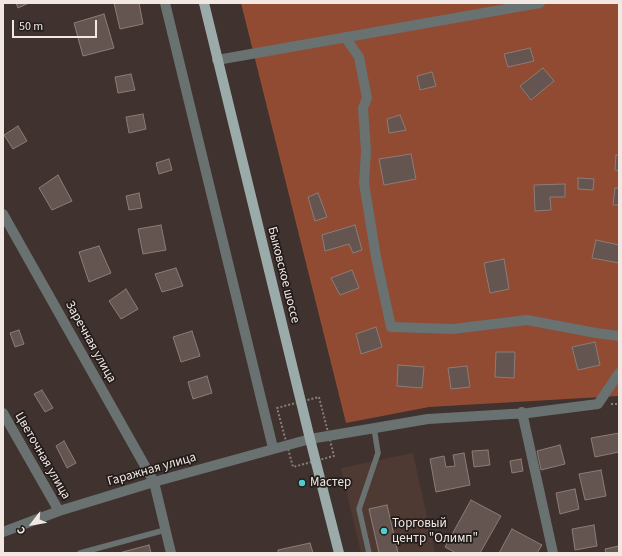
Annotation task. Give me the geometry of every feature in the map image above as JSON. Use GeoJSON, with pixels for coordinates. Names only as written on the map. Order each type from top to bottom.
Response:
{"type":"FeatureCollection","features":[{"type":"Feature","properties":{"kind":"main road","name":"Быковское шоссе"},"geometry":{"type":"LineString","coordinates":[[204,3],[339,553]]}},
{"type":"Feature","properties":{"kind":"street"},"geometry":{"type":"LineString","coordinates":[[165,3],[273,448]]}},
{"type":"Feature","properties":{"kind":"street"},"geometry":{"type":"LineString","coordinates":[[217,60],[540,3]]}},
{"type":"Feature","properties":{"kind":"street"},"geometry":{"type":"LineString","coordinates":[[345,37],[359,57],[367,98],[363,108],[366,151],[364,182],[376,257],[391,327],[453,329],[527,320],[619,336]]}},
{"type":"Feature","properties":{"kind":"street","name":"Заречная улица"},"geometry":{"type":"LineString","coordinates":[[3,214],[6,226],[154,482],[171,553]]}},
{"type":"Feature","properties":{"kind":"street","name":"Гаражная улица"},"geometry":{"type":"LineString","coordinates":[[3,532],[59,511],[154,482],[310,439],[428,419],[522,412],[528,413],[598,404],[619,373]]}},
{"type":"Feature","properties":{"kind":"street"},"geometry":{"type":"LineString","coordinates":[[522,412],[553,553]]}},
{"type":"Feature","properties":{"kind":"street","name":"Цветочная улица"},"geometry":{"type":"LineString","coordinates":[[3,413],[59,511]]}},
{"type":"Feature","properties":{"kind":"lane"},"geometry":{"type":"LineString","coordinates":[[369,553],[359,509],[378,453],[374,428]]}},
{"type":"Feature","properties":{"kind":"lane"},"geometry":{"type":"LineString","coordinates":[[80,553],[165,530]]}},
{"type":"Feature","properties":{"kind":"shaded area"},"geometry":{"type":"Polygon","coordinates":[[[241,3],[619,3],[619,396],[429,407],[346,423],[241,3]]]}},
{"type":"Feature","properties":{"kind":"shaded area"},"geometry":{"type":"Polygon","coordinates":[[[413,453],[435,553],[361,553],[341,468],[413,453]]]}},
{"type":"Feature","properties":{"kind":"building"},"geometry":{"type":"Polygon","coordinates":[[[16,3],[29,3],[18,8],[16,3]]]}},
{"type":"Feature","properties":{"kind":"building"},"geometry":{"type":"Polygon","coordinates":[[[114,3],[139,3],[143,24],[120,29],[114,3]]]}},
{"type":"Feature","properties":{"kind":"building"},"geometry":{"type":"Polygon","coordinates":[[[104,14],[114,48],[83,56],[74,23],[104,14]]]}},
{"type":"Feature","properties":{"kind":"building"},"geometry":{"type":"Polygon","coordinates":[[[530,48],[534,61],[508,67],[504,54],[530,48]]]}},
{"type":"Feature","properties":{"kind":"building"},"geometry":{"type":"Polygon","coordinates":[[[543,68],[554,81],[531,100],[520,86],[543,68]]]}},
{"type":"Feature","properties":{"kind":"building"},"geometry":{"type":"Polygon","coordinates":[[[432,72],[436,86],[420,90],[417,76],[432,72]]]}},
{"type":"Feature","properties":{"kind":"building"},"geometry":{"type":"Polygon","coordinates":[[[131,74],[135,90],[118,93],[115,77],[131,74]]]}},
{"type":"Feature","properties":{"kind":"building"},"geometry":{"type":"Polygon","coordinates":[[[143,114],[146,129],[129,133],[126,117],[143,114]]]}},
{"type":"Feature","properties":{"kind":"building"},"geometry":{"type":"Polygon","coordinates":[[[400,115],[406,130],[389,133],[387,119],[400,115]]]}},
{"type":"Feature","properties":{"kind":"building"},"geometry":{"type":"Polygon","coordinates":[[[18,126],[27,141],[13,149],[4,135],[18,126]]]}},
{"type":"Feature","properties":{"kind":"building"},"geometry":{"type":"Polygon","coordinates":[[[411,154],[416,179],[384,185],[379,159],[411,154]]]}},
{"type":"Feature","properties":{"kind":"building"},"geometry":{"type":"Polygon","coordinates":[[[616,155],[619,155],[619,171],[615,170],[616,155]]]}},
{"type":"Feature","properties":{"kind":"building"},"geometry":{"type":"Polygon","coordinates":[[[169,159],[172,170],[159,174],[156,163],[169,159]]]}},
{"type":"Feature","properties":{"kind":"building"},"geometry":{"type":"Polygon","coordinates":[[[58,175],[72,201],[52,210],[39,188],[58,175]]]}},
{"type":"Feature","properties":{"kind":"building"},"geometry":{"type":"Polygon","coordinates":[[[578,178],[594,179],[593,190],[578,189],[578,178]]]}},
{"type":"Feature","properties":{"kind":"building"},"geometry":{"type":"Polygon","coordinates":[[[565,184],[565,197],[550,197],[551,210],[535,211],[534,185],[565,184]]]}},
{"type":"Feature","properties":{"kind":"building"},"geometry":{"type":"Polygon","coordinates":[[[615,188],[619,188],[619,205],[613,205],[615,188]]]}},
{"type":"Feature","properties":{"kind":"building"},"geometry":{"type":"Polygon","coordinates":[[[139,193],[142,208],[129,210],[126,196],[139,193]]]}},
{"type":"Feature","properties":{"kind":"building"},"geometry":{"type":"Polygon","coordinates":[[[318,193],[327,217],[315,221],[308,197],[318,193]]]}},
{"type":"Feature","properties":{"kind":"building"},"geometry":{"type":"Polygon","coordinates":[[[161,225],[166,250],[143,254],[138,229],[161,225]]]}},
{"type":"Feature","properties":{"kind":"building"},"geometry":{"type":"Polygon","coordinates":[[[355,225],[362,250],[353,253],[349,244],[325,251],[322,235],[355,225]]]}},
{"type":"Feature","properties":{"kind":"building"},"geometry":{"type":"Polygon","coordinates":[[[596,240],[619,245],[619,263],[592,258],[596,240]]]}},
{"type":"Feature","properties":{"kind":"building"},"geometry":{"type":"Polygon","coordinates":[[[99,246],[111,273],[89,282],[79,252],[99,246]]]}},
{"type":"Feature","properties":{"kind":"building"},"geometry":{"type":"Polygon","coordinates":[[[504,259],[509,289],[490,293],[484,263],[504,259]]]}},
{"type":"Feature","properties":{"kind":"building"},"geometry":{"type":"Polygon","coordinates":[[[176,268],[183,286],[162,292],[155,274],[176,268]]]}},
{"type":"Feature","properties":{"kind":"building"},"geometry":{"type":"Polygon","coordinates":[[[352,270],[359,288],[340,295],[331,278],[352,270]]]}},
{"type":"Feature","properties":{"kind":"building"},"geometry":{"type":"Polygon","coordinates":[[[126,289],[138,309],[121,319],[109,301],[126,289]]]}},
{"type":"Feature","properties":{"kind":"building"},"geometry":{"type":"Polygon","coordinates":[[[376,327],[382,347],[361,354],[356,334],[376,327]]]}},
{"type":"Feature","properties":{"kind":"building"},"geometry":{"type":"Polygon","coordinates":[[[19,330],[24,344],[15,347],[10,333],[19,330]]]}},
{"type":"Feature","properties":{"kind":"building"},"geometry":{"type":"Polygon","coordinates":[[[192,331],[200,356],[181,362],[173,337],[192,331]]]}},
{"type":"Feature","properties":{"kind":"building"},"geometry":{"type":"Polygon","coordinates":[[[595,342],[600,365],[578,370],[572,347],[595,342]]]}},
{"type":"Feature","properties":{"kind":"building"},"geometry":{"type":"Polygon","coordinates":[[[496,352],[515,352],[514,378],[495,377],[496,352]]]}},
{"type":"Feature","properties":{"kind":"building"},"geometry":{"type":"Polygon","coordinates":[[[398,365],[424,367],[422,388],[397,386],[398,365]]]}},
{"type":"Feature","properties":{"kind":"building"},"geometry":{"type":"Polygon","coordinates":[[[467,366],[470,387],[451,389],[448,368],[467,366]]]}},
{"type":"Feature","properties":{"kind":"building"},"geometry":{"type":"Polygon","coordinates":[[[207,376],[212,393],[193,399],[188,382],[207,376]]]}},
{"type":"Feature","properties":{"kind":"building"},"geometry":{"type":"Polygon","coordinates":[[[42,390],[53,408],[45,412],[34,394],[42,390]]]}},
{"type":"Feature","properties":{"kind":"building"},"geometry":{"type":"Polygon","coordinates":[[[619,433],[619,452],[595,457],[591,438],[619,433]]]}},
{"type":"Feature","properties":{"kind":"building"},"geometry":{"type":"Polygon","coordinates":[[[64,441],[76,463],[67,468],[56,446],[64,441]]]}},
{"type":"Feature","properties":{"kind":"building"},"geometry":{"type":"Polygon","coordinates":[[[560,445],[565,464],[541,470],[537,451],[560,445]]]}},
{"type":"Feature","properties":{"kind":"building"},"geometry":{"type":"Polygon","coordinates":[[[488,450],[490,465],[474,467],[472,451],[488,450]]]}},
{"type":"Feature","properties":{"kind":"building"},"geometry":{"type":"Polygon","coordinates":[[[464,453],[470,485],[436,492],[430,459],[444,456],[446,467],[455,466],[453,455],[464,453]]]}},
{"type":"Feature","properties":{"kind":"building"},"geometry":{"type":"Polygon","coordinates":[[[521,459],[523,471],[512,473],[510,461],[521,459]]]}},
{"type":"Feature","properties":{"kind":"building"},"geometry":{"type":"Polygon","coordinates":[[[601,470],[606,496],[585,500],[579,474],[601,470]]]}},
{"type":"Feature","properties":{"kind":"building"},"geometry":{"type":"Polygon","coordinates":[[[575,489],[579,509],[560,514],[556,493],[575,489]]]}},
{"type":"Feature","properties":{"kind":"building"},"geometry":{"type":"Polygon","coordinates":[[[471,500],[501,516],[480,553],[456,553],[445,547],[471,500]]]}},
{"type":"Feature","properties":{"kind":"building","name":"Торговый центр \"Олимп\""},"geometry":{"type":"Polygon","coordinates":[[[387,505],[398,553],[379,553],[369,509],[387,505]]]}},
{"type":"Feature","properties":{"kind":"building"},"geometry":{"type":"Polygon","coordinates":[[[594,525],[597,546],[575,550],[572,529],[594,525]]]}},
{"type":"Feature","properties":{"kind":"building"},"geometry":{"type":"Polygon","coordinates":[[[512,529],[542,545],[537,553],[499,553],[512,529]]]}},
{"type":"Feature","properties":{"kind":"building"},"geometry":{"type":"Polygon","coordinates":[[[310,543],[313,553],[278,553],[278,550],[310,543]]]}},
{"type":"Feature","properties":{"kind":"building"},"geometry":{"type":"Polygon","coordinates":[[[149,545],[151,553],[119,553],[149,545]]]}},
{"type":"Feature","properties":{"kind":"building"},"geometry":{"type":"Polygon","coordinates":[[[619,546],[619,553],[606,553],[605,549],[619,546]]]}},
{"type":"Feature","properties":{"kind":"place","name":"Мастер"},"geometry":{"type":"Point","coordinates":[302,483]}},
{"type":"Feature","properties":{"kind":"place","name":"Торговый центр \"Олимп\""},"geometry":{"type":"Point","coordinates":[384,531]}}]}
